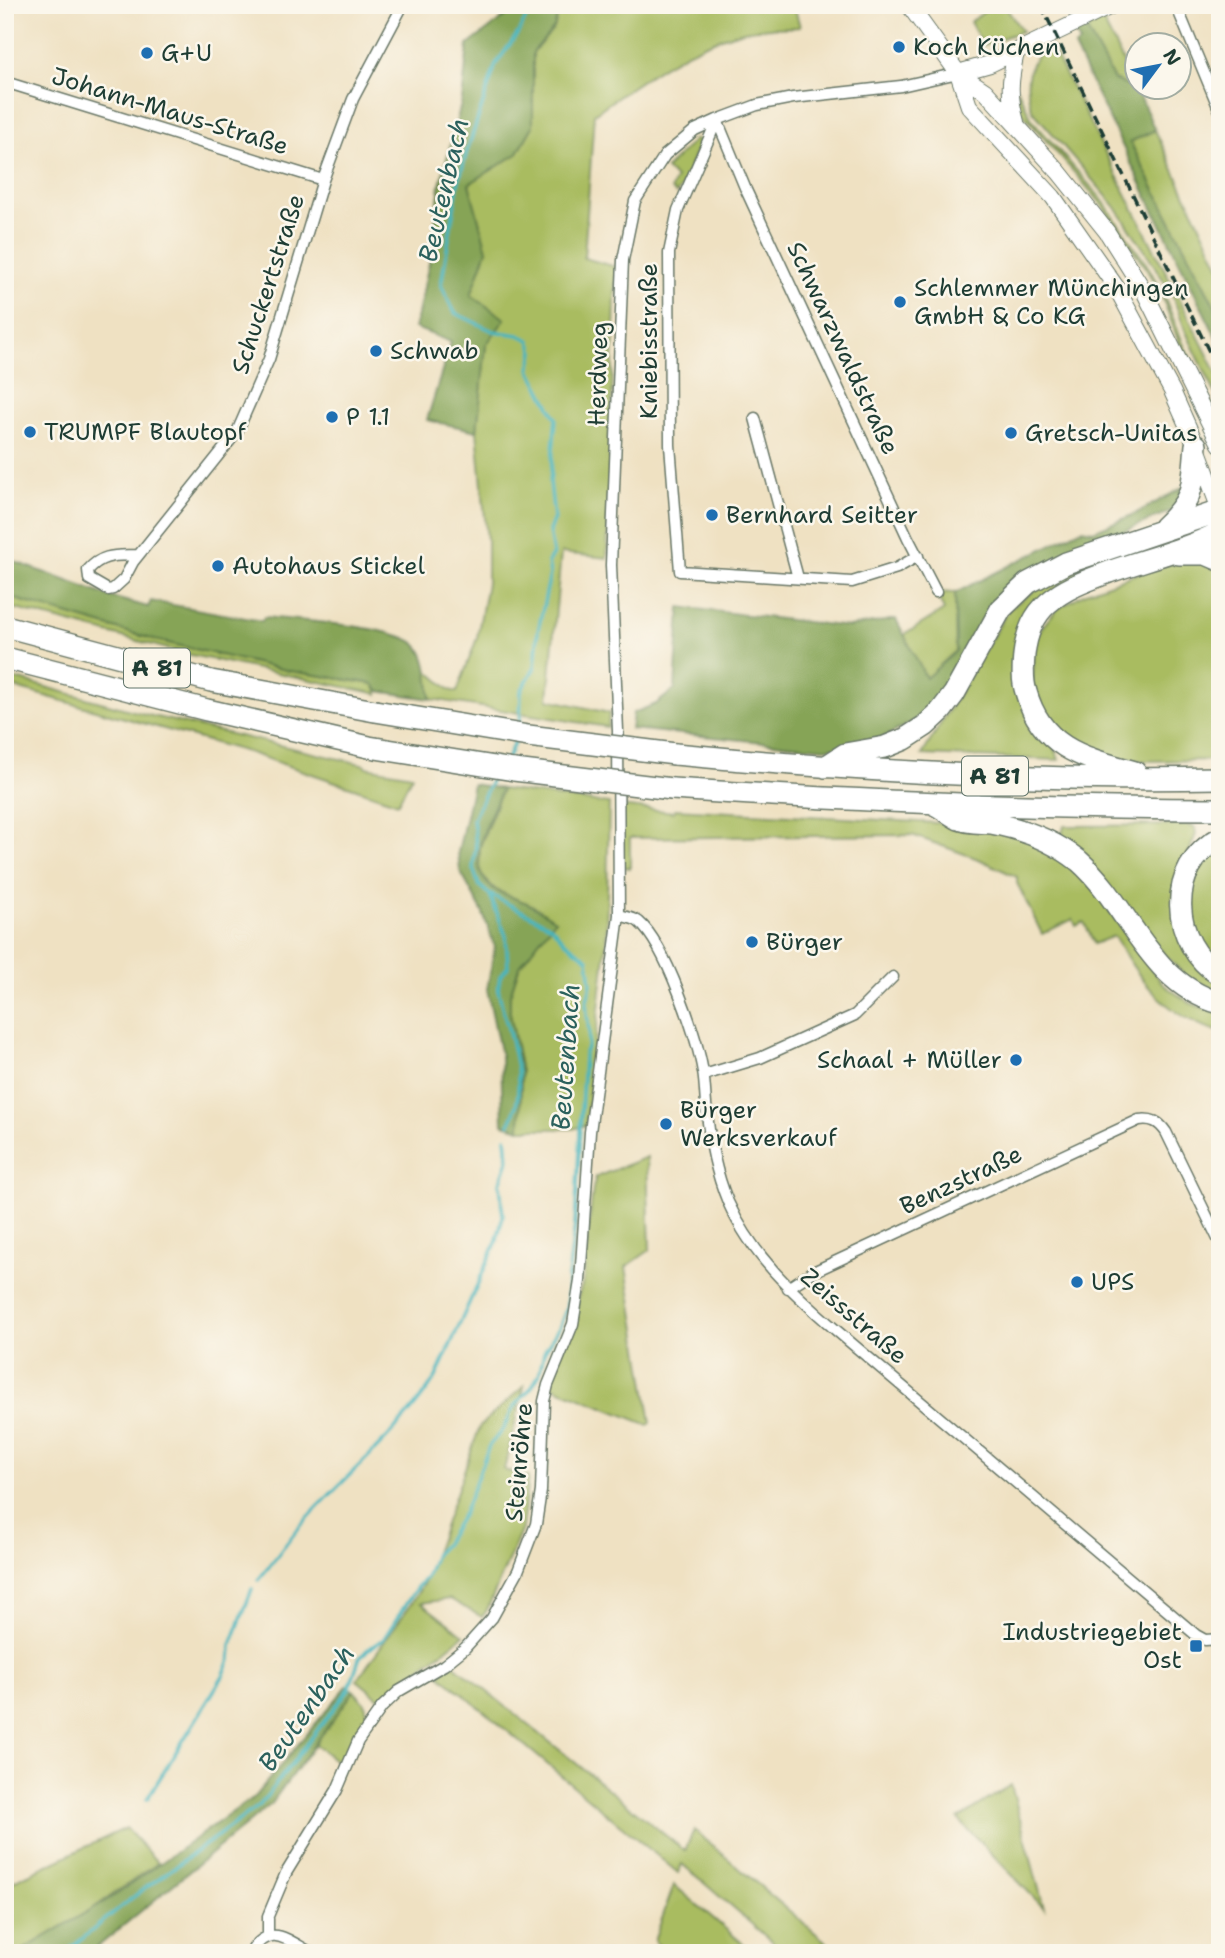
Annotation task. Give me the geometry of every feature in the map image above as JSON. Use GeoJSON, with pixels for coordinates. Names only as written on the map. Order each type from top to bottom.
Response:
{"type":"FeatureCollection","features":[{"type":"Feature","properties":{"kind":"highway"},"geometry":{"type":"LineString","coordinates":[[1157,533],[1183,508],[1189,498],[1196,445]]}},
{"type":"Feature","properties":{"kind":"highway"},"geometry":{"type":"LineString","coordinates":[[825,767],[845,754],[885,747],[905,739],[925,726],[954,694],[1001,609],[1028,583],[1066,563],[1220,510]]}},
{"type":"Feature","properties":{"kind":"highway"},"geometry":{"type":"LineString","coordinates":[[1164,779],[1100,762],[1067,749],[1052,738],[1041,724],[1025,690],[1023,667],[1028,632],[1046,604],[1059,594],[1088,580],[1220,532]]}},
{"type":"Feature","properties":{"kind":"highway"},"geometry":{"type":"LineString","coordinates":[[1159,555],[1206,554],[1220,559]]}},
{"type":"Feature","properties":{"kind":"highway","name":"A 81"},"geometry":{"type":"LineString","coordinates":[[5,626],[211,681],[528,736],[675,754],[825,767],[978,776],[1220,778]]}},
{"type":"Feature","properties":{"kind":"highway","name":"A 81"},"geometry":{"type":"LineString","coordinates":[[5,658],[219,713],[369,747],[514,770],[673,789],[934,804],[1111,809],[1220,808]]}},
{"type":"Feature","properties":{"kind":"highway"},"geometry":{"type":"LineString","coordinates":[[934,804],[961,820],[1019,830],[1063,848],[1099,882],[1162,969],[1198,995],[1220,1003]]}},
{"type":"Feature","properties":{"kind":"highway"},"geometry":{"type":"LineString","coordinates":[[1220,838],[1207,846],[1189,866],[1181,891],[1179,909],[1183,929],[1196,955],[1220,975]]}},
{"type":"Feature","properties":{"kind":"main road"},"geometry":{"type":"LineString","coordinates":[[909,5],[958,73],[969,106],[1053,197],[1116,287],[1172,391],[1220,510]]}},
{"type":"Feature","properties":{"kind":"main road"},"geometry":{"type":"LineString","coordinates":[[958,73],[990,64],[1113,5]]}},
{"type":"Feature","properties":{"kind":"main road"},"geometry":{"type":"LineString","coordinates":[[1016,51],[1009,84],[1010,100],[1018,128]]}},
{"type":"Feature","properties":{"kind":"main road"},"geometry":{"type":"LineString","coordinates":[[958,73],[985,91],[1083,200],[1107,232],[1144,291],[1220,444]]}},
{"type":"Feature","properties":{"kind":"main road"},"geometry":{"type":"LineString","coordinates":[[1116,287],[1137,296],[1144,291]]}},
{"type":"Feature","properties":{"kind":"street","name":"Schuckertstraße"},"geometry":{"type":"LineString","coordinates":[[138,555],[104,557],[88,570],[89,579],[101,588],[113,589],[124,579],[138,555],[237,432],[269,359],[323,180],[353,99],[403,5]]}},
{"type":"Feature","properties":{"kind":"street"},"geometry":{"type":"LineString","coordinates":[[1176,5],[1220,111]]}},
{"type":"Feature","properties":{"kind":"street","name":"Herdweg"},"geometry":{"type":"LineString","coordinates":[[619,915],[618,731],[611,565],[624,260],[635,201],[666,155],[695,130],[717,120],[757,105],[793,98],[901,86],[958,73]]}},
{"type":"Feature","properties":{"kind":"street","name":"Johann-Maus-Straße"},"geometry":{"type":"LineString","coordinates":[[5,82],[323,180]]}},
{"type":"Feature","properties":{"kind":"street","name":"Kniebisstraße"},"geometry":{"type":"LineString","coordinates":[[717,120],[678,209],[669,253],[670,445],[680,571],[798,578]]}},
{"type":"Feature","properties":{"kind":"street","name":"Schwarzwaldstraße"},"geometry":{"type":"LineString","coordinates":[[717,120],[746,190],[936,592]]}},
{"type":"Feature","properties":{"kind":"street"},"geometry":{"type":"LineString","coordinates":[[755,418],[798,578],[852,582],[897,568],[918,556]]}},
{"type":"Feature","properties":{"kind":"street","name":"Zeissstraße"},"geometry":{"type":"LineString","coordinates":[[619,915],[637,920],[652,936],[686,1010],[704,1076],[710,1142],[718,1173],[742,1231],[761,1259],[788,1288],[1003,1474],[1196,1635],[1205,1640],[1220,1639]]}},
{"type":"Feature","properties":{"kind":"street","name":"Steinröhre"},"geometry":{"type":"LineString","coordinates":[[268,1936],[268,1916],[286,1872],[343,1779],[358,1741],[382,1707],[399,1691],[455,1656],[492,1618],[506,1595],[530,1542],[541,1491],[544,1401],[573,1324],[580,1281],[590,1132],[619,915]]}},
{"type":"Feature","properties":{"kind":"street"},"geometry":{"type":"LineString","coordinates":[[704,1076],[760,1058],[855,1015],[892,977]]}},
{"type":"Feature","properties":{"kind":"street","name":"Benzstraße"},"geometry":{"type":"LineString","coordinates":[[788,1288],[811,1273],[1139,1120],[1154,1120],[1166,1132],[1220,1243]]}},
{"type":"Feature","properties":{"kind":"street"},"geometry":{"type":"LineString","coordinates":[[250,1953],[260,1940],[278,1935],[312,1953]]}},
{"type":"Feature","properties":{"kind":"green space"},"geometry":{"type":"Polygon","coordinates":[[[520,5],[561,5],[554,28],[533,52],[533,126],[517,154],[469,184],[487,250],[471,295],[505,319],[486,345],[477,431],[427,420],[451,342],[415,328],[431,254],[440,185],[462,100],[468,45],[520,5]]]}},
{"type":"Feature","properties":{"kind":"green space"},"geometry":{"type":"Polygon","coordinates":[[[561,5],[794,5],[800,27],[747,30],[700,47],[663,66],[594,114],[584,258],[616,267],[607,558],[561,553],[548,699],[609,713],[608,727],[431,699],[427,670],[450,690],[457,692],[477,638],[487,583],[487,540],[477,431],[486,345],[471,295],[487,250],[469,184],[517,154],[533,126],[533,52],[554,28],[561,5]]]}},
{"type":"Feature","properties":{"kind":"green space"},"geometry":{"type":"Polygon","coordinates":[[[994,5],[1004,5],[1022,31],[983,45],[970,22],[994,5]]]}},
{"type":"Feature","properties":{"kind":"green space"},"geometry":{"type":"Polygon","coordinates":[[[1103,21],[1124,64],[1124,84],[1114,80],[1086,29],[1103,21]]]}},
{"type":"Feature","properties":{"kind":"green space"},"geometry":{"type":"Polygon","coordinates":[[[1084,25],[1114,80],[1124,84],[1124,102],[1142,102],[1155,130],[1130,142],[1220,316],[1220,345],[1074,47],[1080,43],[1074,32],[1084,25]]]}},
{"type":"Feature","properties":{"kind":"green space"},"geometry":{"type":"Polygon","coordinates":[[[1051,46],[1220,379],[1220,403],[1185,330],[1172,294],[1147,254],[1115,206],[1032,110],[1028,92],[1031,65],[1042,51],[1051,46]]]}},
{"type":"Feature","properties":{"kind":"green space"},"geometry":{"type":"Polygon","coordinates":[[[1017,88],[1032,120],[1101,198],[1149,268],[1220,421],[1220,430],[1180,345],[1162,297],[1147,270],[1099,201],[1022,113],[1018,105],[1017,88]]]}},
{"type":"Feature","properties":{"kind":"green space"},"geometry":{"type":"Polygon","coordinates":[[[1155,130],[1220,267],[1220,316],[1130,142],[1155,130]]]}},
{"type":"Feature","properties":{"kind":"green space"},"geometry":{"type":"Polygon","coordinates":[[[695,139],[700,141],[676,194],[671,189],[676,178],[666,169],[695,139]]]}},
{"type":"Feature","properties":{"kind":"green space"},"geometry":{"type":"Polygon","coordinates":[[[1184,487],[1173,510],[1027,574],[1000,595],[951,684],[925,715],[874,743],[824,748],[631,729],[633,713],[656,704],[675,689],[680,607],[849,627],[896,619],[926,678],[956,651],[955,593],[1082,529],[1093,531],[1135,514],[1184,487]]]}},
{"type":"Feature","properties":{"kind":"green space"},"geometry":{"type":"Polygon","coordinates":[[[1193,527],[1196,532],[1099,563],[1073,576],[1019,642],[1059,760],[922,755],[1009,609],[1053,577],[1193,527]]]}},
{"type":"Feature","properties":{"kind":"green space"},"geometry":{"type":"Polygon","coordinates":[[[5,558],[111,597],[148,607],[151,601],[262,621],[264,617],[298,620],[391,633],[407,639],[422,652],[427,664],[431,699],[378,691],[374,684],[290,671],[155,640],[5,596],[5,558]]]}},
{"type":"Feature","properties":{"kind":"green space"},"geometry":{"type":"Polygon","coordinates":[[[1188,558],[1220,570],[1220,760],[1112,759],[1055,731],[1032,690],[1035,641],[1042,627],[1057,609],[1089,591],[1188,558]]]}},
{"type":"Feature","properties":{"kind":"green space"},"geometry":{"type":"Polygon","coordinates":[[[936,592],[955,593],[956,651],[925,679],[904,635],[944,610],[936,592]]]}},
{"type":"Feature","properties":{"kind":"green space"},"geometry":{"type":"Polygon","coordinates":[[[5,596],[155,640],[290,671],[374,684],[378,694],[191,655],[5,606],[5,596]]]}},
{"type":"Feature","properties":{"kind":"green space"},"geometry":{"type":"Polygon","coordinates":[[[5,676],[152,716],[366,767],[412,775],[398,803],[247,752],[5,685],[5,676]]]}},
{"type":"Feature","properties":{"kind":"green space"},"geometry":{"type":"Polygon","coordinates":[[[473,784],[502,789],[481,843],[480,870],[486,881],[497,891],[527,903],[555,920],[519,967],[510,995],[510,1013],[521,1073],[520,1129],[503,1124],[501,1056],[487,989],[495,947],[482,911],[460,871],[458,852],[473,784]]]}},
{"type":"Feature","properties":{"kind":"green space"},"geometry":{"type":"Polygon","coordinates":[[[502,789],[609,804],[606,946],[586,1125],[573,1129],[520,1129],[521,1073],[510,1013],[510,995],[519,967],[555,920],[496,890],[479,873],[480,847],[502,789]]]}},
{"type":"Feature","properties":{"kind":"green space"},"geometry":{"type":"Polygon","coordinates":[[[619,806],[674,812],[675,809],[957,824],[1028,838],[1087,878],[1164,985],[1190,1003],[1220,1014],[1220,1032],[1184,1017],[1157,996],[1134,969],[1114,936],[1094,944],[1084,922],[1076,926],[1073,919],[1042,934],[1017,883],[1017,877],[981,860],[912,835],[630,838],[630,868],[619,866],[619,806]]]}},
{"type":"Feature","properties":{"kind":"green space"},"geometry":{"type":"Polygon","coordinates":[[[1189,825],[1195,828],[1196,834],[1175,888],[1220,982],[1220,992],[1186,977],[1060,842],[1064,826],[1189,825]]]}},
{"type":"Feature","properties":{"kind":"green space"},"geometry":{"type":"Polygon","coordinates":[[[1220,845],[1220,965],[1202,950],[1186,911],[1198,866],[1220,845]]]}},
{"type":"Feature","properties":{"kind":"green space"},"geometry":{"type":"Polygon","coordinates":[[[647,1157],[650,1250],[626,1267],[651,1423],[648,1425],[548,1385],[583,1282],[596,1177],[647,1157]]]}},
{"type":"Feature","properties":{"kind":"green space"},"geometry":{"type":"Polygon","coordinates":[[[524,1386],[504,1470],[528,1477],[522,1529],[487,1610],[482,1617],[450,1599],[421,1603],[464,1635],[380,1699],[357,1680],[425,1581],[480,1426],[524,1386]]]}},
{"type":"Feature","properties":{"kind":"green space"},"geometry":{"type":"Polygon","coordinates":[[[453,1664],[685,1851],[694,1830],[839,1953],[785,1953],[682,1864],[678,1873],[439,1674],[453,1664]]]}},
{"type":"Feature","properties":{"kind":"green space"},"geometry":{"type":"Polygon","coordinates":[[[347,1686],[354,1691],[270,1805],[90,1953],[18,1953],[117,1894],[255,1796],[347,1686]]]}},
{"type":"Feature","properties":{"kind":"green space"},"geometry":{"type":"Polygon","coordinates":[[[354,1691],[365,1703],[368,1718],[341,1765],[315,1744],[354,1691]]]}},
{"type":"Feature","properties":{"kind":"green space"},"geometry":{"type":"Polygon","coordinates":[[[1011,1785],[1044,1908],[958,1819],[1011,1785]]]}},
{"type":"Feature","properties":{"kind":"green space"},"geometry":{"type":"Polygon","coordinates":[[[126,1828],[158,1863],[95,1907],[18,1953],[5,1953],[5,1885],[126,1828]]]}},
{"type":"Feature","properties":{"kind":"green space"},"geometry":{"type":"Polygon","coordinates":[[[674,1885],[754,1953],[667,1953],[654,1941],[674,1885]]]}},
{"type":"Feature","properties":{"kind":"waterway","name":"Beutenbach"},"geometry":{"type":"LineString","coordinates":[[520,726],[521,691],[535,667],[538,631],[550,574],[548,562],[553,554],[549,531],[554,518],[550,482],[556,418],[530,369],[534,352],[530,340],[519,335],[493,331],[455,313],[441,285],[458,184],[467,151],[496,64],[518,33],[533,5]]}},
{"type":"Feature","properties":{"kind":"waterway","name":"Beutenbach"},"geometry":{"type":"LineString","coordinates":[[506,762],[515,740]]}},
{"type":"Feature","properties":{"kind":"waterway","name":"Beutenbach"},"geometry":{"type":"LineString","coordinates":[[65,1953],[129,1900],[260,1805],[349,1689],[359,1659],[368,1649],[383,1640],[417,1587],[426,1578],[435,1554],[444,1545],[464,1512],[489,1446],[504,1428],[513,1408],[539,1375],[544,1352],[559,1328],[567,1307],[575,1225],[584,1055],[589,1031],[586,1004],[591,984],[588,959],[564,941],[551,926],[489,894],[479,885],[473,868],[476,845],[473,819],[494,775]]}},
{"type":"Feature","properties":{"kind":"waterway"},"geometry":{"type":"LineString","coordinates":[[490,895],[506,936],[508,967],[500,976],[498,989],[518,1075],[518,1092],[509,1124]]}},
{"type":"Feature","properties":{"kind":"waterway"},"geometry":{"type":"LineString","coordinates":[[258,1580],[315,1510],[405,1418],[436,1377],[496,1243],[503,1216],[500,1183],[508,1160],[506,1137]]}},
{"type":"Feature","properties":{"kind":"waterway"},"geometry":{"type":"LineString","coordinates":[[147,1799],[223,1676],[230,1660],[231,1645],[252,1589]]}},
{"type":"Feature","properties":{"kind":"railway"},"geometry":{"type":"LineString","coordinates":[[1041,5],[1220,374]]}},
{"type":"Feature","properties":{"kind":"place","name":"Koch Küchen"},"geometry":{"type":"Point","coordinates":[899,47]}},
{"type":"Feature","properties":{"kind":"place","name":"G+U"},"geometry":{"type":"Point","coordinates":[147,53]}},
{"type":"Feature","properties":{"kind":"place","name":"Schlemmer Münchingen GmbH & Co KG"},"geometry":{"type":"Point","coordinates":[900,302]}},
{"type":"Feature","properties":{"kind":"place","name":"Schwab"},"geometry":{"type":"Point","coordinates":[376,351]}},
{"type":"Feature","properties":{"kind":"place","name":"P 1.1"},"geometry":{"type":"Point","coordinates":[332,417]}},
{"type":"Feature","properties":{"kind":"place","name":"TRUMPF Blautopf"},"geometry":{"type":"Point","coordinates":[30,432]}},
{"type":"Feature","properties":{"kind":"place","name":"Gretsch-Unitas"},"geometry":{"type":"Point","coordinates":[1011,433]}},
{"type":"Feature","properties":{"kind":"place","name":"Bernhard Seitter"},"geometry":{"type":"Point","coordinates":[712,515]}},
{"type":"Feature","properties":{"kind":"place","name":"Autohaus Stickel"},"geometry":{"type":"Point","coordinates":[218,566]}},
{"type":"Feature","properties":{"kind":"place","name":"Bürger"},"geometry":{"type":"Point","coordinates":[752,942]}},
{"type":"Feature","properties":{"kind":"place","name":"Schaal + Müller"},"geometry":{"type":"Point","coordinates":[1016,1060]}},
{"type":"Feature","properties":{"kind":"place","name":"Bürger Werksverkauf"},"geometry":{"type":"Point","coordinates":[666,1124]}},
{"type":"Feature","properties":{"kind":"place","name":"UPS"},"geometry":{"type":"Point","coordinates":[1077,1282]}},
{"type":"Feature","properties":{"kind":"place","name":"Industriegebiet Ost"},"geometry":{"type":"Point","coordinates":[1196,1646]}}]}
